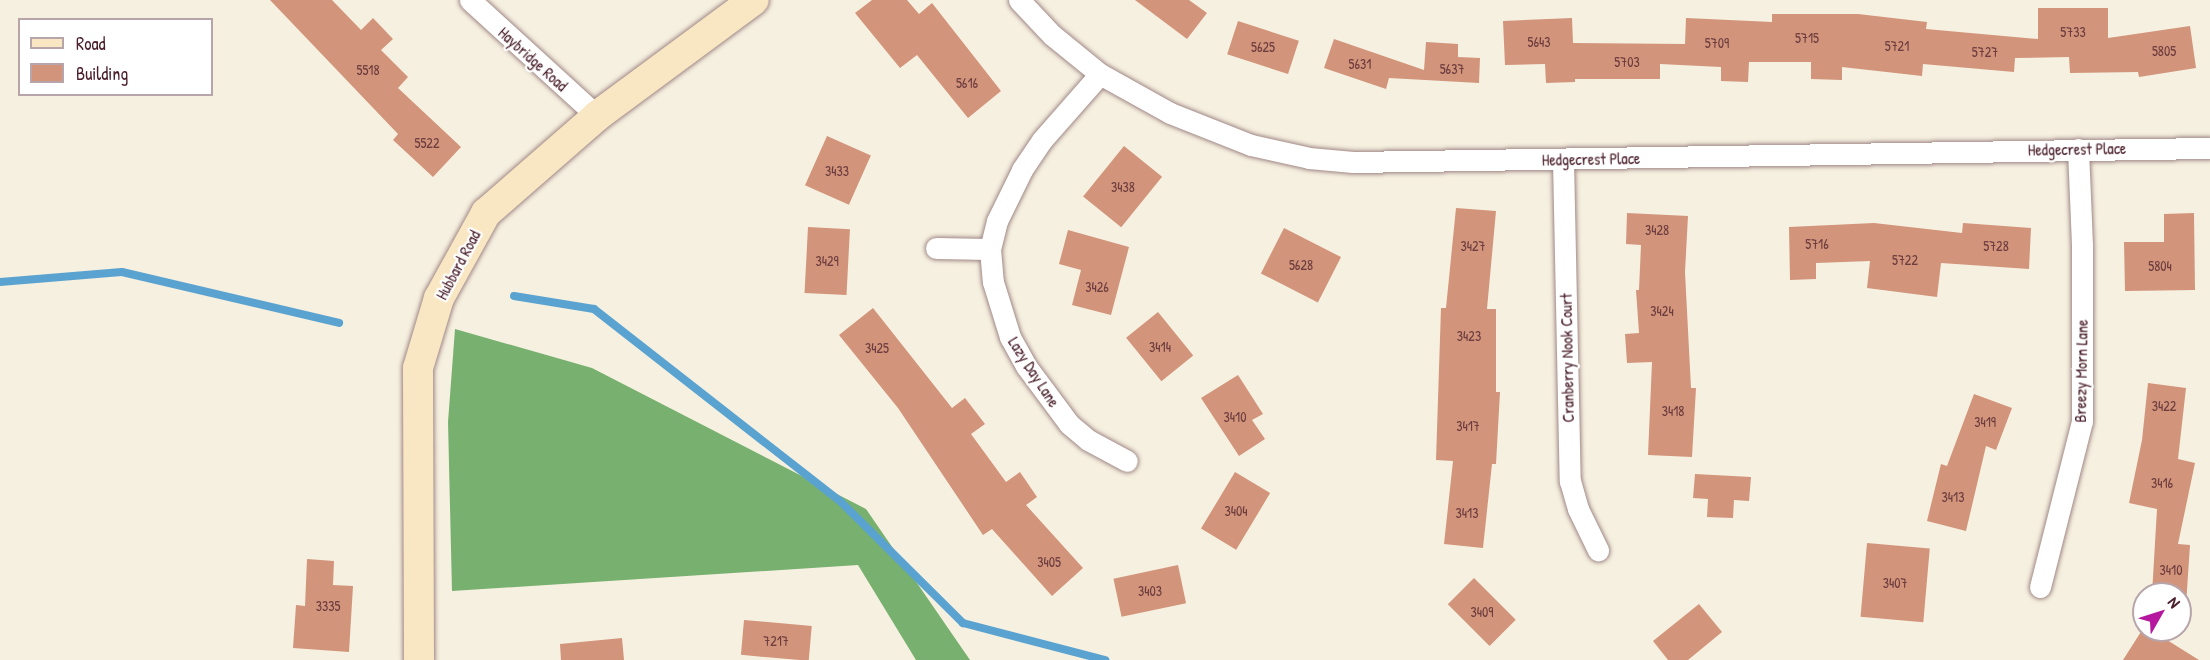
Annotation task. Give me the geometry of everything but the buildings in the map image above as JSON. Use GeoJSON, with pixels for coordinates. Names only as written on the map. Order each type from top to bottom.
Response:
{"type":"FeatureCollection","features":[{"type":"Feature","properties":{"kind":"main road","name":"Hubbard Road"},"geometry":{"type":"LineString","coordinates":[[419,660],[418,368],[439,298],[486,213],[597,116],[754,0]]}},
{"type":"Feature","properties":{"kind":"street","name":"Haybridge Road"},"geometry":{"type":"LineString","coordinates":[[470,0],[597,116]]}},
{"type":"Feature","properties":{"kind":"street","name":"Hedgecrest Place"},"geometry":{"type":"LineString","coordinates":[[1019,0],[1052,35],[1100,74],[1170,113],[1215,133],[1251,145],[1309,158],[1353,162],[1563,160],[2210,148]]}},
{"type":"Feature","properties":{"kind":"street","name":"Lazy Day Lane"},"geometry":{"type":"LineString","coordinates":[[1100,74],[1042,140],[1022,170],[997,221],[990,249],[993,282],[1010,336],[1026,366],[1069,424],[1088,440],[1127,461]]}},
{"type":"Feature","properties":{"kind":"street","name":"Breezy Morn Lane"},"geometry":{"type":"LineString","coordinates":[[2040,587],[2082,421],[2082,245],[2078,149]]}},
{"type":"Feature","properties":{"kind":"street","name":"Cranberry Nook Court"},"geometry":{"type":"LineString","coordinates":[[1563,160],[1570,481],[1578,509],[1598,550]]}},
{"type":"Feature","properties":{"kind":"street"},"geometry":{"type":"LineString","coordinates":[[936,248],[990,249]]}},
{"type":"Feature","properties":{"kind":"green space"},"geometry":{"type":"Polygon","coordinates":[[[455,329],[592,368],[866,509],[970,660],[916,660],[858,565],[452,591],[448,422],[455,329]]]}},
{"type":"Feature","properties":{"kind":"waterway"},"geometry":{"type":"LineString","coordinates":[[0,282],[122,272],[339,323]]}},
{"type":"Feature","properties":{"kind":"waterway"},"geometry":{"type":"LineString","coordinates":[[514,296],[594,309],[841,502],[963,623],[1105,660]]}}]}
